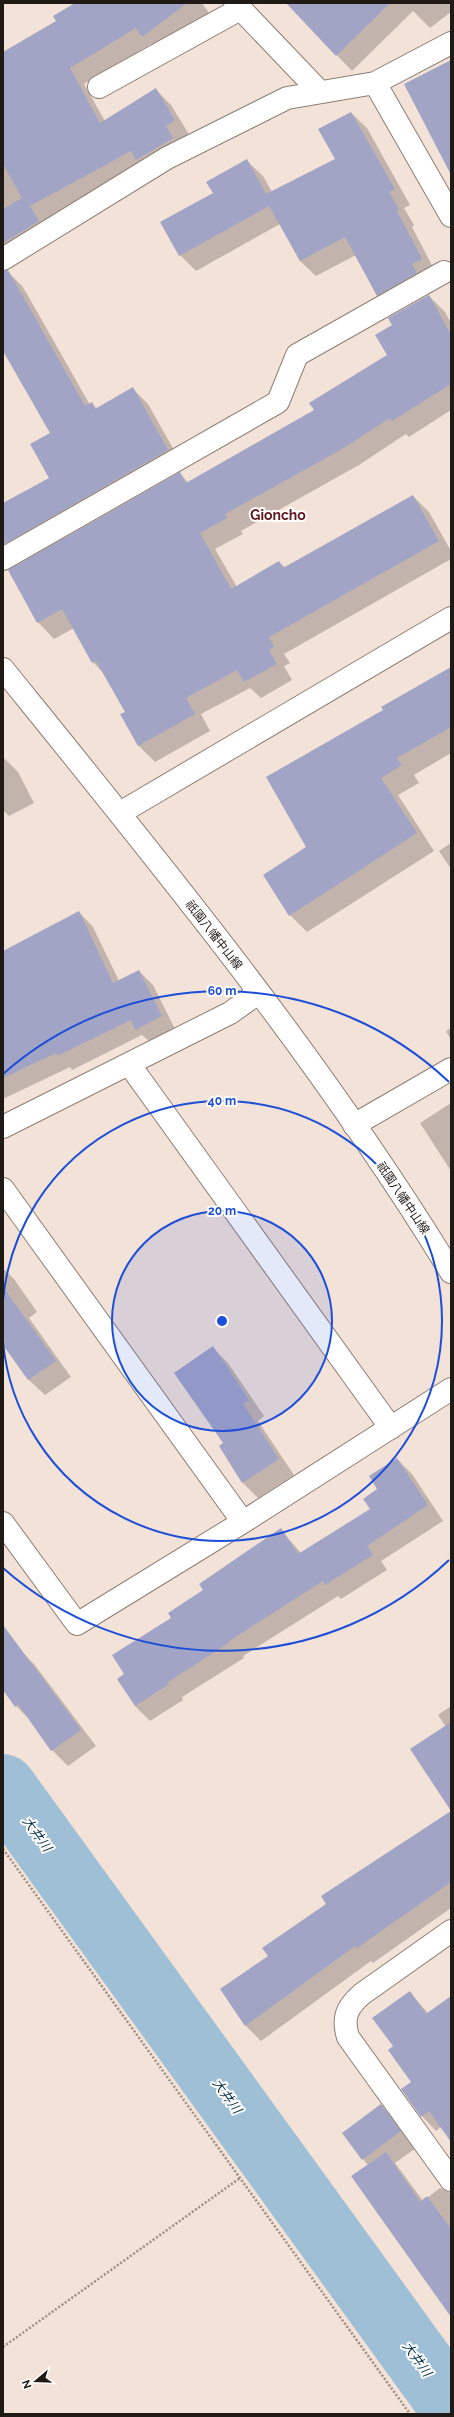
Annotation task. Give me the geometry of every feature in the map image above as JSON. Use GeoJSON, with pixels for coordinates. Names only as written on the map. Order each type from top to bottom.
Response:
{"type":"FeatureCollection","features":[{"type":"Feature","properties":{"kind":"street"},"geometry":{"type":"LineString","coordinates":[[100,87],[238,6],[320,92]]}},
{"type":"Feature","properties":{"kind":"street"},"geometry":{"type":"LineString","coordinates":[[3,260],[167,158],[286,98],[375,83],[451,43]]}},
{"type":"Feature","properties":{"kind":"street"},"geometry":{"type":"LineString","coordinates":[[375,83],[451,216]]}},
{"type":"Feature","properties":{"kind":"street"},"geometry":{"type":"LineString","coordinates":[[3,559],[278,402],[297,355],[444,272]]}},
{"type":"Feature","properties":{"kind":"street"},"geometry":{"type":"LineString","coordinates":[[120,813],[451,618]]}},
{"type":"Feature","properties":{"kind":"street","name":"祇園八幡中山線"},"geometry":{"type":"LineString","coordinates":[[3,668],[120,813],[258,993],[354,1125],[424,1228],[451,1272]]}},
{"type":"Feature","properties":{"kind":"street"},"geometry":{"type":"LineString","coordinates":[[3,1127],[230,1013],[258,993]]}},
{"type":"Feature","properties":{"kind":"street"},"geometry":{"type":"LineString","coordinates":[[129,1064],[391,1428]]}},
{"type":"Feature","properties":{"kind":"street"},"geometry":{"type":"LineString","coordinates":[[354,1125],[451,1069]]}},
{"type":"Feature","properties":{"kind":"street"},"geometry":{"type":"LineString","coordinates":[[3,1189],[243,1522]]}},
{"type":"Feature","properties":{"kind":"street"},"geometry":{"type":"LineString","coordinates":[[3,1523],[77,1624],[243,1522],[451,1389]]}},
{"type":"Feature","properties":{"kind":"street"},"geometry":{"type":"LineString","coordinates":[[451,1931],[356,1999],[346,2012],[345,2028],[348,2037],[451,2180]]}},
{"type":"Feature","properties":{"kind":"path"},"geometry":{"type":"LineString","coordinates":[[3,1849],[410,2414]]}},
{"type":"Feature","properties":{"kind":"path"},"geometry":{"type":"LineString","coordinates":[[3,2347],[240,2178]]}},
{"type":"Feature","properties":{"kind":"building"},"geometry":{"type":"Polygon","coordinates":[[[75,3],[187,3],[142,37],[136,28],[70,68],[100,123],[156,88],[175,120],[166,126],[173,138],[136,160],[131,151],[30,206],[39,221],[3,243],[3,209],[22,198],[3,164],[3,52],[56,21],[53,16],[75,3]]]}},
{"type":"Feature","properties":{"kind":"building"},"geometry":{"type":"Polygon","coordinates":[[[286,3],[390,3],[336,56],[286,3]]]}},
{"type":"Feature","properties":{"kind":"building"},"geometry":{"type":"Polygon","coordinates":[[[451,60],[451,175],[404,84],[451,60]]]}},
{"type":"Feature","properties":{"kind":"building"},"geometry":{"type":"Polygon","coordinates":[[[351,112],[395,189],[389,192],[399,209],[397,211],[422,259],[412,264],[417,273],[377,296],[345,237],[300,261],[269,206],[179,256],[160,222],[213,193],[206,182],[247,159],[266,194],[335,159],[318,129],[351,112]]]}},
{"type":"Feature","properties":{"kind":"building"},"geometry":{"type":"Polygon","coordinates":[[[8,270],[85,406],[92,402],[95,409],[133,387],[168,450],[3,545],[3,503],[49,478],[30,444],[50,433],[3,351],[3,271],[8,270]]]}},
{"type":"Feature","properties":{"kind":"building"},"geometry":{"type":"Polygon","coordinates":[[[429,295],[451,335],[451,384],[392,421],[390,418],[342,449],[225,514],[227,518],[200,533],[231,589],[279,561],[283,568],[413,495],[439,541],[269,637],[274,647],[269,650],[277,664],[244,682],[237,670],[186,698],[195,714],[138,746],[120,714],[125,712],[96,661],[92,663],[62,609],[37,623],[8,570],[180,472],[186,483],[314,410],[309,403],[387,355],[375,335],[392,325],[388,318],[429,295]]]}},
{"type":"Feature","properties":{"kind":"building"},"geometry":{"type":"Polygon","coordinates":[[[451,667],[451,727],[397,758],[402,765],[381,778],[417,833],[289,916],[263,875],[306,847],[266,777],[383,710],[381,707],[451,667]]]}},
{"type":"Feature","properties":{"kind":"building"},"geometry":{"type":"Polygon","coordinates":[[[79,911],[113,983],[139,970],[162,1016],[135,1030],[131,1020],[57,1056],[56,1053],[3,1078],[3,951],[79,911]]]}},
{"type":"Feature","properties":{"kind":"building"},"geometry":{"type":"Polygon","coordinates":[[[3,1287],[56,1361],[28,1380],[3,1345],[3,1287]]]}},
{"type":"Feature","properties":{"kind":"building"},"geometry":{"type":"Polygon","coordinates":[[[213,1346],[249,1400],[243,1404],[279,1459],[242,1483],[219,1446],[223,1443],[174,1373],[213,1346]]]}},
{"type":"Feature","properties":{"kind":"building"},"geometry":{"type":"Polygon","coordinates":[[[397,1458],[428,1505],[367,1546],[373,1555],[325,1585],[323,1581],[229,1641],[230,1642],[168,1682],[169,1684],[135,1706],[117,1679],[124,1674],[112,1655],[171,1618],[168,1613],[203,1590],[199,1584],[281,1528],[298,1554],[370,1509],[363,1499],[377,1489],[369,1476],[397,1458]]]}},
{"type":"Feature","properties":{"kind":"building"},"geometry":{"type":"Polygon","coordinates":[[[3,1625],[81,1730],[51,1751],[18,1704],[15,1707],[3,1690],[3,1625]]]}},
{"type":"Feature","properties":{"kind":"building"},"geometry":{"type":"Polygon","coordinates":[[[451,1722],[451,1811],[410,1749],[451,1722]]]}},
{"type":"Feature","properties":{"kind":"building"},"geometry":{"type":"Polygon","coordinates":[[[451,1811],[451,1882],[357,1948],[355,1946],[245,2026],[220,1989],[268,1956],[262,1948],[326,1904],[321,1896],[451,1811]]]}},
{"type":"Feature","properties":{"kind":"building"},"geometry":{"type":"Polygon","coordinates":[[[410,1991],[426,2014],[451,1996],[451,2142],[429,2111],[421,2117],[401,2089],[411,2082],[388,2050],[393,2046],[372,2018],[410,1991]]]}},
{"type":"Feature","properties":{"kind":"building"},"geometry":{"type":"Polygon","coordinates":[[[381,2104],[401,2131],[362,2160],[342,2133],[381,2104]]]}},
{"type":"Feature","properties":{"kind":"building"},"geometry":{"type":"Polygon","coordinates":[[[386,2152],[420,2202],[427,2196],[451,2229],[451,2317],[351,2176],[386,2152]]]}},
{"type":"Feature","properties":{"kind":"waterway","name":"大井川"},"geometry":{"type":"LineString","coordinates":[[3,1787],[451,2405]]}},
{"type":"Feature","properties":{"kind":"district","name":"Gioncho"},"geometry":{"type":"Point","coordinates":[278,515]}}]}
